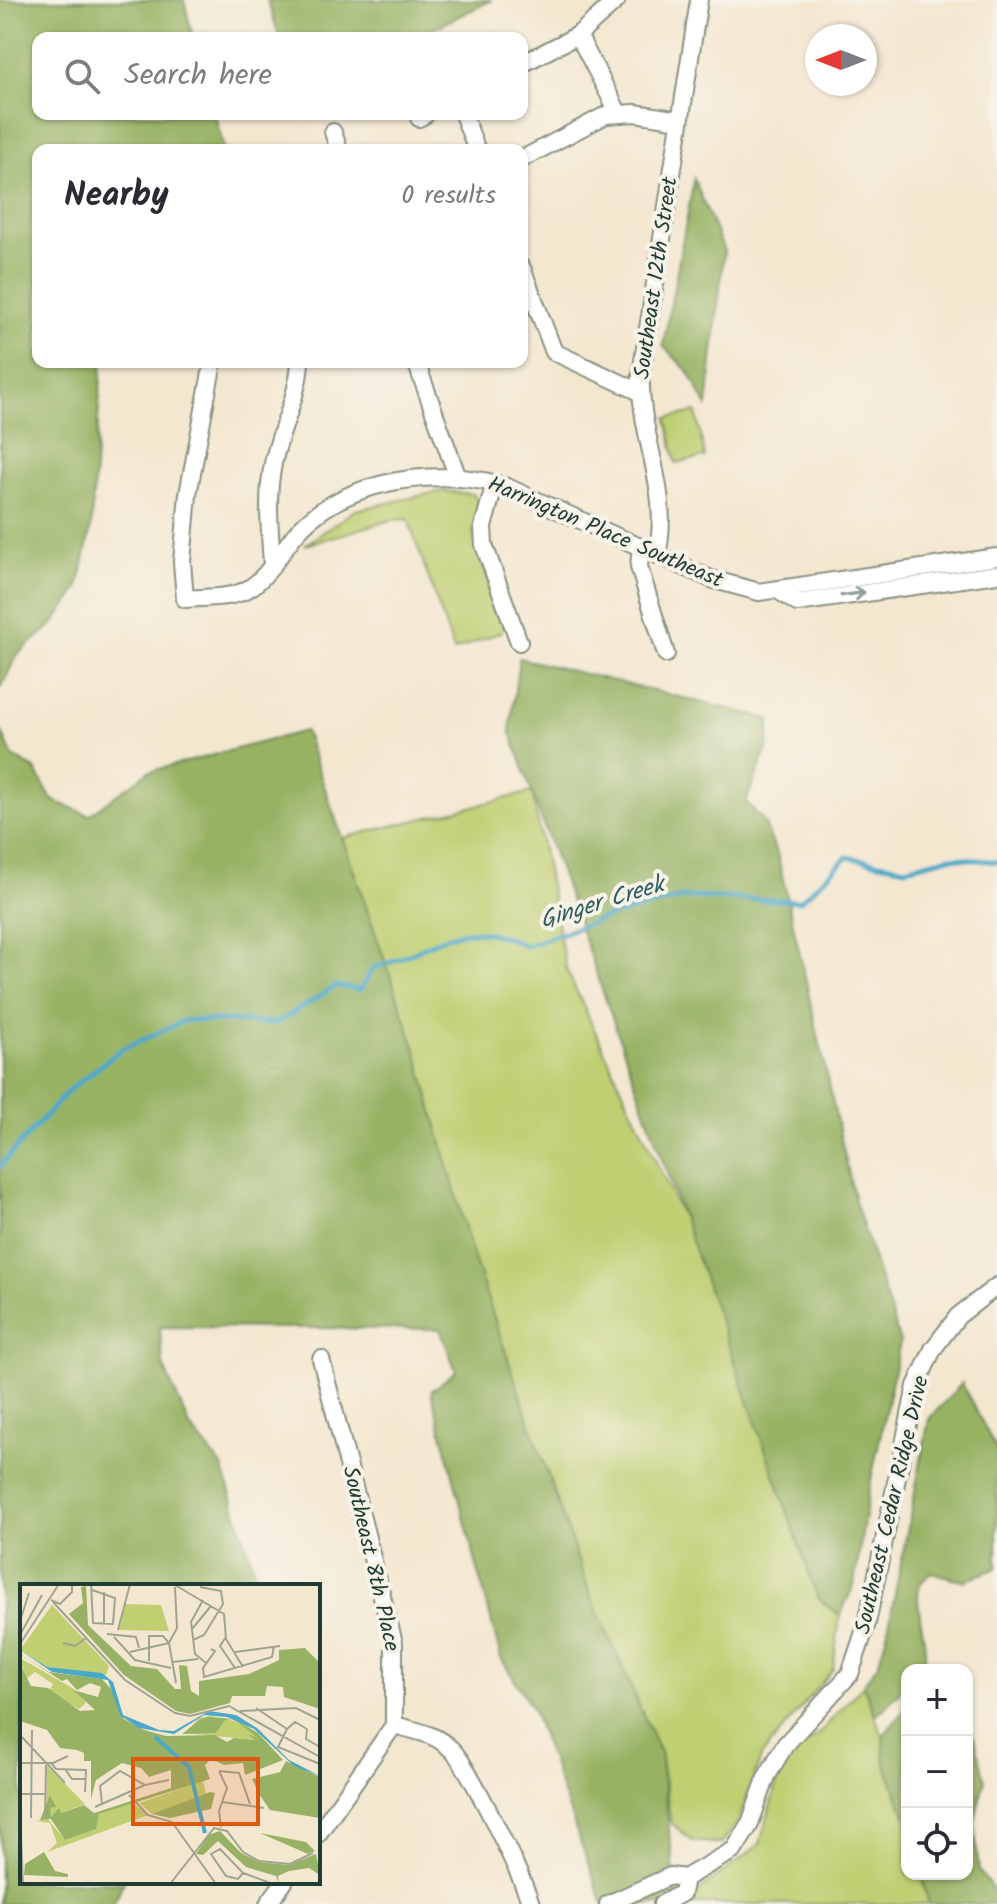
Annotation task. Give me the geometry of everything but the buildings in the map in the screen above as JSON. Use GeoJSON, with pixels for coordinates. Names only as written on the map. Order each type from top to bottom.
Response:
{"type":"FeatureCollection","features":[{"type":"Feature","properties":{"kind":"street"},"geometry":{"type":"LineString","coordinates":[[528,61],[578,35],[617,0]]}},
{"type":"Feature","properties":{"kind":"street","name":"Southeast 12th Street"},"geometry":{"type":"LineString","coordinates":[[657,555],[664,527],[662,500],[640,392],[699,0]]}},
{"type":"Feature","properties":{"kind":"street"},"geometry":{"type":"LineString","coordinates":[[578,35],[618,112]]}},
{"type":"Feature","properties":{"kind":"street"},"geometry":{"type":"LineString","coordinates":[[528,156],[618,112],[680,120]]}},
{"type":"Feature","properties":{"kind":"street"},"geometry":{"type":"LineString","coordinates":[[465,120],[475,144]]}},
{"type":"Feature","properties":{"kind":"street"},"geometry":{"type":"LineString","coordinates":[[333,132],[337,144]]}},
{"type":"Feature","properties":{"kind":"street"},"geometry":{"type":"LineString","coordinates":[[528,284],[554,352],[640,392]]}},
{"type":"Feature","properties":{"kind":"street","name":"Harrington Place Southeast"},"geometry":{"type":"LineString","coordinates":[[212,368],[188,494],[182,562],[185,599],[245,591],[272,564],[301,527],[348,496],[409,480],[458,478],[495,483],[735,589],[779,591],[795,585],[997,557]]}},
{"type":"Feature","properties":{"kind":"street"},"geometry":{"type":"LineString","coordinates":[[272,564],[271,479],[292,406],[299,368]]}},
{"type":"Feature","properties":{"kind":"street"},"geometry":{"type":"LineString","coordinates":[[418,368],[458,478]]}},
{"type":"Feature","properties":{"kind":"street"},"geometry":{"type":"LineString","coordinates":[[495,483],[483,527],[484,545],[519,642]]}},
{"type":"Feature","properties":{"kind":"street"},"geometry":{"type":"LineString","coordinates":[[641,547],[639,567],[666,654]]}},
{"type":"Feature","properties":{"kind":"street","name":"Harrington Place Southeast"},"geometry":{"type":"LineString","coordinates":[[779,591],[797,603],[997,574]]}},
{"type":"Feature","properties":{"kind":"street","name":"Southeast Cedar Ridge Drive"},"geometry":{"type":"LineString","coordinates":[[608,1904],[670,1876],[685,1878],[734,1850],[749,1826],[767,1776],[785,1745],[850,1674],[867,1623],[916,1386],[933,1349],[958,1316],[997,1286]]}},
{"type":"Feature","properties":{"kind":"street","name":"Southeast 8th Place"},"geometry":{"type":"LineString","coordinates":[[321,1359],[394,1643],[394,1725]]}},
{"type":"Feature","properties":{"kind":"street"},"geometry":{"type":"LineString","coordinates":[[320,1831],[394,1725],[433,1734],[454,1751],[489,1814],[531,1904]]}},
{"type":"Feature","properties":{"kind":"street","name":"Southeast Cedar Ridge Drive"},"geometry":{"type":"LineString","coordinates":[[662,1904],[682,1893],[685,1878]]}},
{"type":"Feature","properties":{"kind":"street"},"geometry":{"type":"LineString","coordinates":[[268,1904],[283,1884]]}},
{"type":"Feature","properties":{"kind":"green space"},"geometry":{"type":"Polygon","coordinates":[[[0,0],[184,0],[192,32],[32,32],[32,120],[216,120],[222,144],[32,144],[32,368],[102,368],[91,526],[78,589],[53,624],[17,655],[0,690],[0,0]]]}},
{"type":"Feature","properties":{"kind":"green space"},"geometry":{"type":"Polygon","coordinates":[[[267,0],[492,0],[426,32],[278,32],[267,0]]]}},
{"type":"Feature","properties":{"kind":"green space"},"geometry":{"type":"Polygon","coordinates":[[[694,179],[724,251],[707,407],[689,372],[663,346],[694,179]]]}},
{"type":"Feature","properties":{"kind":"green space"},"geometry":{"type":"Polygon","coordinates":[[[696,412],[705,457],[676,463],[667,418],[696,412]]]}},
{"type":"Feature","properties":{"kind":"green space"},"geometry":{"type":"Polygon","coordinates":[[[442,491],[473,494],[478,502],[473,534],[505,626],[501,632],[454,651],[408,519],[391,520],[305,545],[355,510],[442,491]]]}},
{"type":"Feature","properties":{"kind":"green space"},"geometry":{"type":"Polygon","coordinates":[[[519,658],[770,719],[768,746],[746,802],[764,822],[778,857],[855,1201],[900,1342],[869,1490],[854,1585],[840,1616],[818,1598],[510,730],[519,658]]]}},
{"type":"Feature","properties":{"kind":"green space"},"geometry":{"type":"Polygon","coordinates":[[[0,728],[13,757],[35,769],[52,800],[89,815],[148,772],[305,731],[416,1050],[471,1250],[531,1427],[591,1597],[660,1753],[678,1904],[603,1904],[532,1708],[501,1658],[431,1391],[456,1371],[440,1329],[160,1327],[163,1365],[190,1427],[222,1466],[258,1584],[20,1584],[20,1884],[123,1884],[113,1904],[0,1904],[0,728]]]}},
{"type":"Feature","properties":{"kind":"green space"},"geometry":{"type":"Polygon","coordinates":[[[532,792],[566,969],[690,1234],[818,1598],[840,1616],[833,1669],[762,1755],[738,1823],[721,1844],[693,1841],[671,1823],[660,1753],[591,1597],[531,1427],[471,1250],[416,1050],[342,838],[532,792]]]}},
{"type":"Feature","properties":{"kind":"green space"},"geometry":{"type":"Polygon","coordinates":[[[962,1383],[997,1451],[997,1568],[964,1581],[931,1572],[919,1585],[924,1664],[901,1664],[901,1690],[884,1709],[875,1714],[863,1685],[879,1662],[888,1630],[929,1419],[962,1383]]]}},
{"type":"Feature","properties":{"kind":"green space"},"geometry":{"type":"Polygon","coordinates":[[[863,1685],[883,1736],[885,1763],[901,1804],[901,1880],[923,1880],[929,1904],[682,1904],[760,1844],[776,1785],[792,1752],[816,1737],[863,1685]]]}},
{"type":"Feature","properties":{"kind":"green space"},"geometry":{"type":"Polygon","coordinates":[[[901,1714],[901,1804],[885,1763],[883,1736],[901,1714]]]}},
{"type":"Feature","properties":{"kind":"green space"},"geometry":{"type":"Polygon","coordinates":[[[973,1737],[985,1780],[974,1822],[979,1871],[997,1895],[997,1904],[929,1904],[923,1880],[973,1880],[973,1737]]]}},
{"type":"Feature","properties":{"kind":"waterway","name":"Ginger Creek"},"geometry":{"type":"LineString","coordinates":[[0,1166],[70,1089],[122,1049],[186,1020],[277,1023],[336,986],[360,990],[373,968],[446,937],[481,932],[526,946],[616,914],[687,897],[800,901],[847,857],[906,868],[950,857],[997,862]]}}]}
